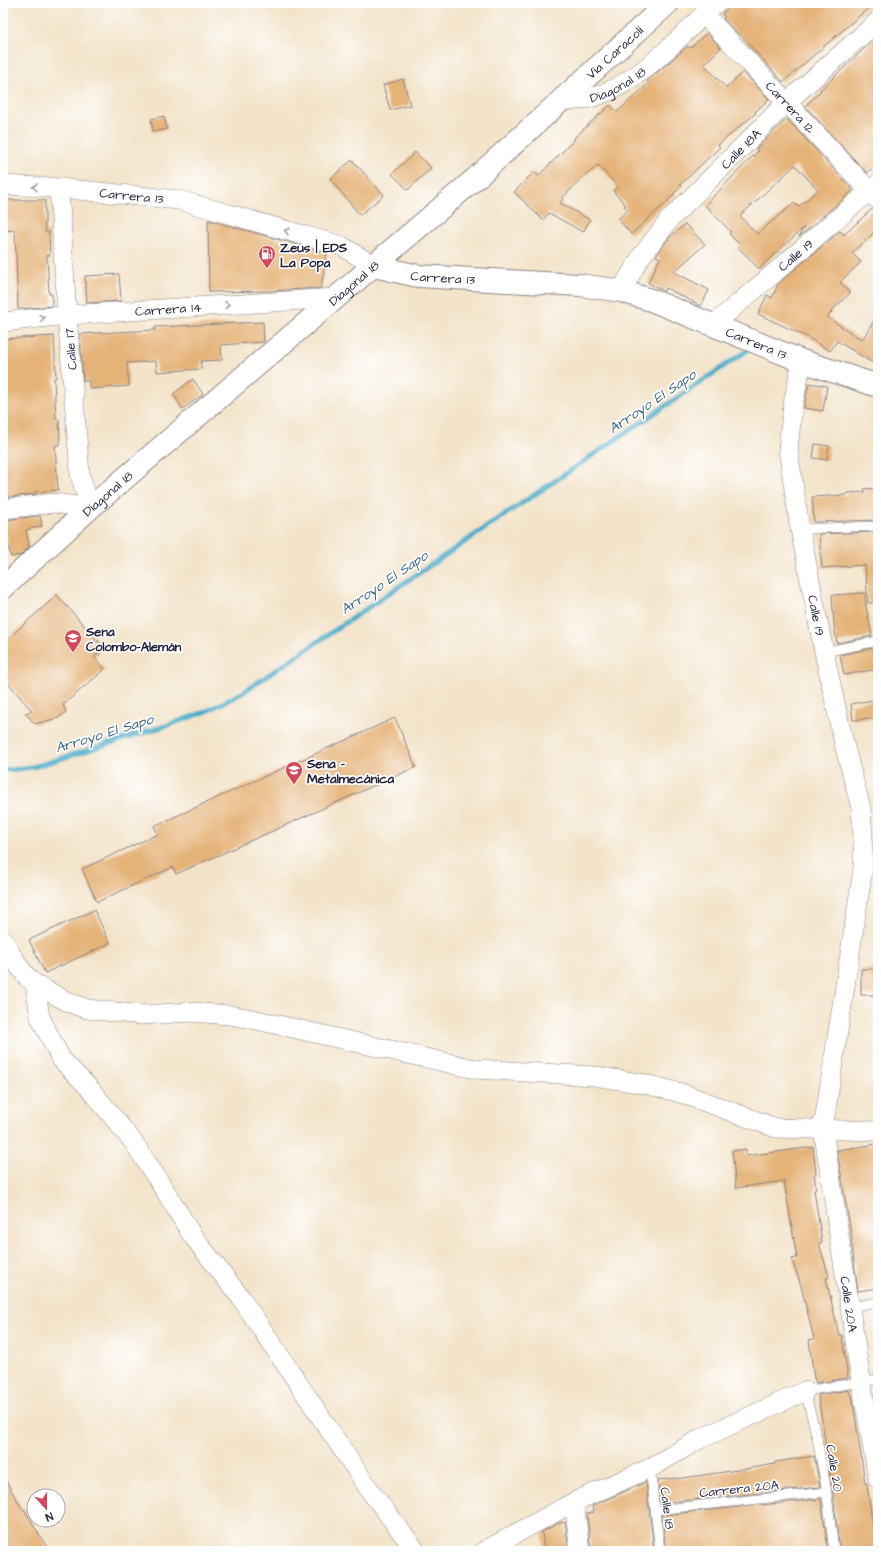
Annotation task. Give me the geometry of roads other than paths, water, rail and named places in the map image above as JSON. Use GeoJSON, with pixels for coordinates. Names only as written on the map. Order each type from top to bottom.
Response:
{"type":"FeatureCollection","features":[{"type":"Feature","properties":{"kind":"main road","name":"Vía Caracolí"},"geometry":{"type":"LineString","coordinates":[[559,101],[668,3]]}},
{"type":"Feature","properties":{"kind":"main road","name":"Diagonal 18"},"geometry":{"type":"LineString","coordinates":[[3,588],[90,508],[476,178],[559,101]]}},
{"type":"Feature","properties":{"kind":"main road","name":"Carrera 13"},"geometry":{"type":"LineString","coordinates":[[374,266],[418,276],[580,285],[621,291],[651,300],[802,360],[876,383]]}},
{"type":"Feature","properties":{"kind":"street","name":"Diagonal 18"},"geometry":{"type":"LineString","coordinates":[[559,101],[590,98],[618,87],[649,65],[710,9]]}},
{"type":"Feature","properties":{"kind":"street","name":"Carrera 12"},"geometry":{"type":"LineString","coordinates":[[710,9],[786,102],[875,192]]}},
{"type":"Feature","properties":{"kind":"street","name":"Calle 18A"},"geometry":{"type":"LineString","coordinates":[[621,291],[640,258],[670,219],[786,102],[878,21]]}},
{"type":"Feature","properties":{"kind":"street","name":"Carrera 13"},"geometry":{"type":"LineString","coordinates":[[3,185],[59,188],[179,200],[342,246],[374,266]]}},
{"type":"Feature","properties":{"kind":"street","name":"Calle 17"},"geometry":{"type":"LineString","coordinates":[[59,188],[67,315],[80,474],[90,508]]}},
{"type":"Feature","properties":{"kind":"street","name":"Calle 19"},"geometry":{"type":"LineString","coordinates":[[713,325],[875,192]]}},
{"type":"Feature","properties":{"kind":"street","name":"Carrera 14"},"geometry":{"type":"LineString","coordinates":[[3,322],[67,315],[334,298]]}},
{"type":"Feature","properties":{"kind":"street","name":"Calle 19"},"geometry":{"type":"LineString","coordinates":[[802,360],[793,404],[788,449],[800,529],[824,652],[844,744],[861,808],[863,838],[863,869],[823,1129]]}},
{"type":"Feature","properties":{"kind":"street"},"geometry":{"type":"LineString","coordinates":[[3,509],[54,503],[90,508]]}},
{"type":"Feature","properties":{"kind":"street"},"geometry":{"type":"LineString","coordinates":[[3,940],[16,962],[34,984],[68,1002],[87,1009],[142,1015],[191,1012],[237,1016],[475,1068],[594,1076],[644,1084],[681,1093],[776,1128],[878,1131]]}},
{"type":"Feature","properties":{"kind":"street"},"geometry":{"type":"LineString","coordinates":[[34,984],[40,1017],[60,1059],[91,1090],[134,1143],[192,1235],[241,1298],[371,1492],[416,1551]]}},
{"type":"Feature","properties":{"kind":"street","name":"Calle 20A"},"geometry":{"type":"LineString","coordinates":[[823,1129],[849,1307],[869,1380],[877,1472]]}},
{"type":"Feature","properties":{"kind":"street"},"geometry":{"type":"LineString","coordinates":[[494,1548],[574,1502],[650,1468],[700,1440],[805,1391]]}},
{"type":"Feature","properties":{"kind":"street"},"geometry":{"type":"LineString","coordinates":[[574,1502],[580,1551]]}},
{"type":"Feature","properties":{"kind":"lane"},"geometry":{"type":"LineString","coordinates":[[800,529],[878,526]]}},
{"type":"Feature","properties":{"kind":"lane"},"geometry":{"type":"LineString","coordinates":[[824,652],[878,641]]}},
{"type":"Feature","properties":{"kind":"lane"},"geometry":{"type":"LineString","coordinates":[[849,1307],[878,1302]]}},
{"type":"Feature","properties":{"kind":"lane"},"geometry":{"type":"LineString","coordinates":[[805,1391],[869,1380]]}},
{"type":"Feature","properties":{"kind":"lane","name":"Calle 20"},"geometry":{"type":"LineString","coordinates":[[805,1391],[817,1438],[834,1551]]}},
{"type":"Feature","properties":{"kind":"lane","name":"Calle 18"},"geometry":{"type":"LineString","coordinates":[[650,1468],[660,1551]]}},
{"type":"Feature","properties":{"kind":"lane","name":"Carrera 20A"},"geometry":{"type":"LineString","coordinates":[[655,1510],[826,1492]]}},
{"type":"Feature","properties":{"kind":"waterway","name":"Arroyo El Sapo"},"geometry":{"type":"LineString","coordinates":[[3,769],[12,770],[37,766],[165,726],[205,712],[242,693],[748,350]]}},
{"type":"Feature","properties":{"kind":"place","name":"Zeus | EDS La Popa"},"geometry":{"type":"Point","coordinates":[267,269]}},
{"type":"Feature","properties":{"kind":"place","name":"Sena Colombo-Alemán"},"geometry":{"type":"Point","coordinates":[73,653]}},
{"type":"Feature","properties":{"kind":"place","name":"Sena - Metalmecánica"},"geometry":{"type":"Point","coordinates":[294,785]}}]}
